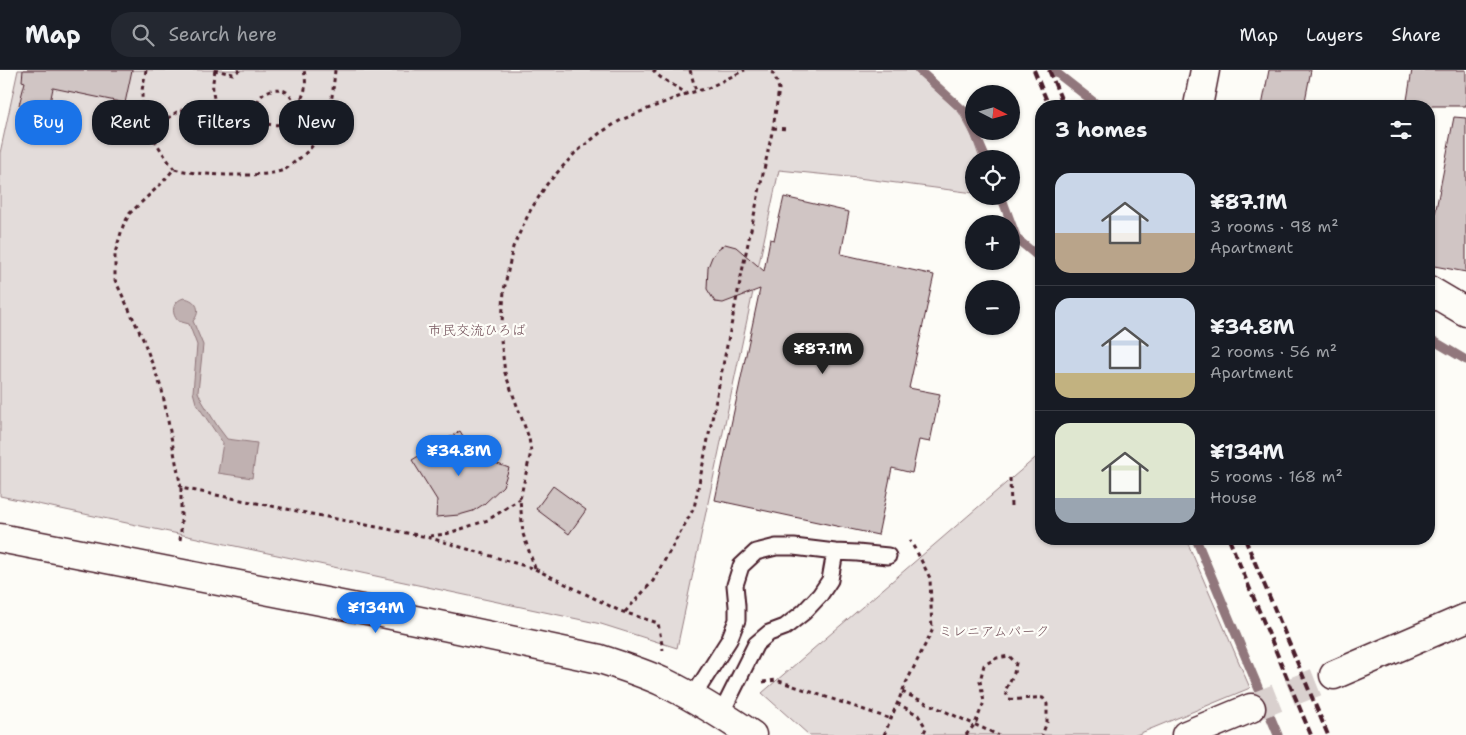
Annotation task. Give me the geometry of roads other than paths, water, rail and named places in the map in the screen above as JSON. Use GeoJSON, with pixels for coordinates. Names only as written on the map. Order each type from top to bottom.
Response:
{"type":"FeatureCollection","features":[{"type":"Feature","properties":{"kind":"street"},"geometry":{"type":"LineString","coordinates":[[1199,100],[1205,70]]}},
{"type":"Feature","properties":{"kind":"street"},"geometry":{"type":"LineString","coordinates":[[1435,294],[1466,312]]}},
{"type":"Feature","properties":{"kind":"street"},"geometry":{"type":"LineString","coordinates":[[0,538],[382,613],[600,660],[630,668],[665,683],[721,714],[752,735]]}},
{"type":"Feature","properties":{"kind":"street"},"geometry":{"type":"LineString","coordinates":[[1334,675],[1466,618]]}},
{"type":"Feature","properties":{"kind":"street"},"geometry":{"type":"LineString","coordinates":[[1186,735],[1251,708]]}},
{"type":"Feature","properties":{"kind":"lane"},"geometry":{"type":"LineString","coordinates":[[692,698],[729,640],[737,620],[735,585],[741,566],[756,552],[776,547],[794,547],[888,556]]}},
{"type":"Feature","properties":{"kind":"lane"},"geometry":{"type":"LineString","coordinates":[[721,714],[756,644],[769,633],[785,627],[804,612],[820,595],[830,580],[835,552]]}},
{"type":"Feature","properties":{"kind":"waterway"},"geometry":{"type":"LineString","coordinates":[[919,70],[965,113]]}},
{"type":"Feature","properties":{"kind":"waterway"},"geometry":{"type":"LineString","coordinates":[[1053,70],[1091,100]]}},
{"type":"Feature","properties":{"kind":"waterway"},"geometry":{"type":"LineString","coordinates":[[978,140],[982,150]]}},
{"type":"Feature","properties":{"kind":"waterway"},"geometry":{"type":"LineString","coordinates":[[1004,205],[1017,239],[1035,254]]}},
{"type":"Feature","properties":{"kind":"waterway"},"geometry":{"type":"LineString","coordinates":[[1435,342],[1466,360]]}},
{"type":"Feature","properties":{"kind":"waterway"},"geometry":{"type":"LineString","coordinates":[[1199,545],[1278,735]]}},
{"type":"Feature","properties":{"kind":"tunnel"},"geometry":{"type":"LineString","coordinates":[[1251,708],[1334,675]]}},
{"type":"Feature","properties":{"kind":"railway"},"geometry":{"type":"LineString","coordinates":[[1034,70],[1046,100]]}},
{"type":"Feature","properties":{"kind":"railway"},"geometry":{"type":"LineString","coordinates":[[1049,70],[1062,100]]}},
{"type":"Feature","properties":{"kind":"railway"},"geometry":{"type":"LineString","coordinates":[[1232,545],[1311,735]]}},
{"type":"Feature","properties":{"kind":"railway"},"geometry":{"type":"LineString","coordinates":[[1248,545],[1328,735]]}},
{"type":"Feature","properties":{"kind":"park label","name":"市民交流ひろば"},"geometry":{"type":"Point","coordinates":[477,330]}},
{"type":"Feature","properties":{"kind":"park label","name":"ミレニアムパーク"},"geometry":{"type":"Point","coordinates":[994,631]}}]}
